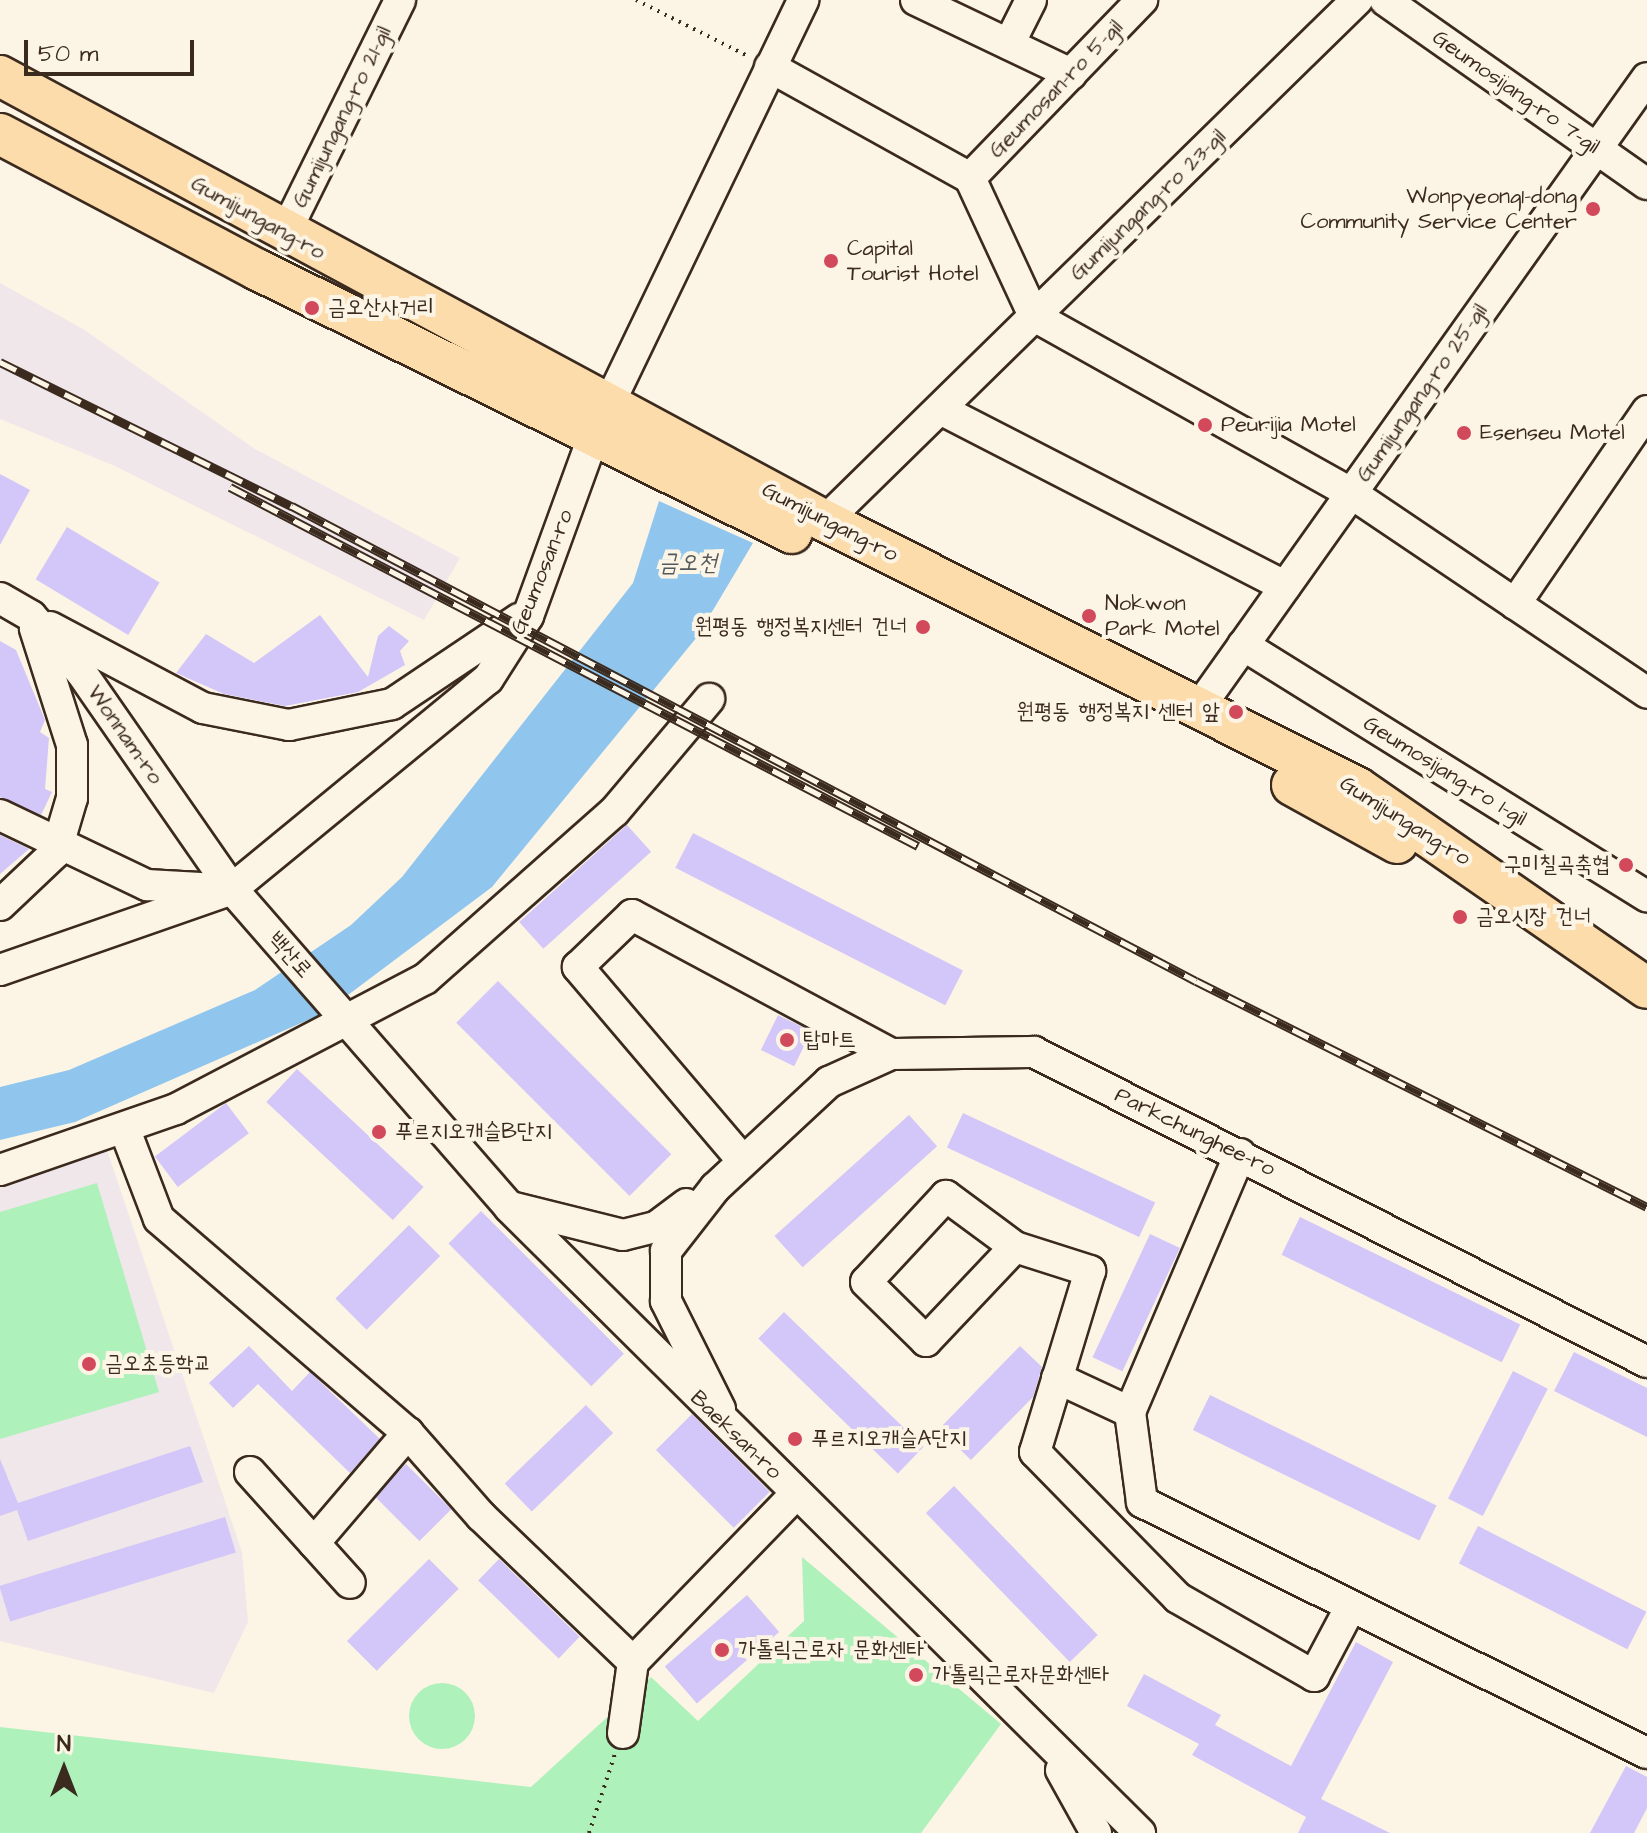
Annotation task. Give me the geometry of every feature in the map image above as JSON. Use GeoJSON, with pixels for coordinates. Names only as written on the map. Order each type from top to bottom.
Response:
{"type":"FeatureCollection","features":[{"type":"Feature","properties":{"kind":"main road","name":"Gumijungang-ro"},"geometry":{"type":"LineString","coordinates":[[0,76],[285,233],[601,420],[1325,802],[1478,896],[1647,1016]]}},
{"type":"Feature","properties":{"kind":"main road","name":"Gumijungang-ro"},"geometry":{"type":"LineString","coordinates":[[0,134],[601,420],[825,521],[1358,788],[1643,975]]}},
{"type":"Feature","properties":{"kind":"street","name":"Gumijungang-ro 21-gil"},"geometry":{"type":"LineString","coordinates":[[285,233],[400,0]]}},
{"type":"Feature","properties":{"kind":"street","name":"Geumosan-ro"},"geometry":{"type":"LineString","coordinates":[[0,970],[232,889],[460,708],[509,651],[531,609],[601,420],[803,0]]}},
{"type":"Feature","properties":{"kind":"street"},"geometry":{"type":"LineString","coordinates":[[916,0],[1071,74]]}},
{"type":"Feature","properties":{"kind":"street"},"geometry":{"type":"LineString","coordinates":[[1009,44],[1031,0]]}},
{"type":"Feature","properties":{"kind":"street","name":"Geumosan-ro 5-gil"},"geometry":{"type":"LineString","coordinates":[[970,178],[1142,0]]}},
{"type":"Feature","properties":{"kind":"street","name":"Gumijungang-ro 23-gil"},"geometry":{"type":"LineString","coordinates":[[825,521],[1357,0]]}},
{"type":"Feature","properties":{"kind":"street","name":"Geumosijang-ro 7-gil"},"geometry":{"type":"LineString","coordinates":[[1385,0],[1647,184]]}},
{"type":"Feature","properties":{"kind":"street"},"geometry":{"type":"LineString","coordinates":[[770,67],[970,178],[1034,316],[1351,493],[1647,693]]}},
{"type":"Feature","properties":{"kind":"street","name":"Gumijungang-ro 25-gil"},"geometry":{"type":"LineString","coordinates":[[1198,709],[1647,78]]}},
{"type":"Feature","properties":{"kind":"street"},"geometry":{"type":"LineString","coordinates":[[940,409],[1285,586]]}},
{"type":"Feature","properties":{"kind":"street"},"geometry":{"type":"LineString","coordinates":[[1515,604],[1647,411]]}},
{"type":"Feature","properties":{"kind":"street","name":"Wonnam-ro"},"geometry":{"type":"LineString","coordinates":[[0,598],[31,616],[81,672],[232,889]]}},
{"type":"Feature","properties":{"kind":"street"},"geometry":{"type":"LineString","coordinates":[[31,616],[203,708],[289,725],[392,704],[468,659],[531,609]]}},
{"type":"Feature","properties":{"kind":"street"},"geometry":{"type":"LineString","coordinates":[[0,905],[59,844],[72,798],[72,745],[31,616]]}},
{"type":"Feature","properties":{"kind":"street","name":"Geumosijang-ro 1-gil"},"geometry":{"type":"LineString","coordinates":[[1243,645],[1647,896]]}},
{"type":"Feature","properties":{"kind":"street"},"geometry":{"type":"LineString","coordinates":[[0,1170],[125,1130],[349,1020],[425,979],[614,812],[709,699]]}},
{"type":"Feature","properties":{"kind":"street"},"geometry":{"type":"LineString","coordinates":[[0,815],[147,885],[232,889]]}},
{"type":"Feature","properties":{"kind":"street","name":"백산로"},"geometry":{"type":"LineString","coordinates":[[232,889],[349,1020]]}},
{"type":"Feature","properties":{"kind":"street"},"geometry":{"type":"LineString","coordinates":[[743,1161],[578,967],[632,915],[891,1054]]}},
{"type":"Feature","properties":{"kind":"street","name":"Baeksan-ro"},"geometry":{"type":"LineString","coordinates":[[349,1020],[509,1207],[734,1436],[1140,1833]]}},
{"type":"Feature","properties":{"kind":"street","name":"Parkchunghee-ro"},"geometry":{"type":"LineString","coordinates":[[743,1161],[829,1082],[891,1054],[1034,1052],[1647,1362]]}},
{"type":"Feature","properties":{"kind":"street"},"geometry":{"type":"LineString","coordinates":[[125,1130],[159,1219],[408,1433],[481,1516],[633,1662]]}},
{"type":"Feature","properties":{"kind":"street"},"geometry":{"type":"LineString","coordinates":[[1240,1154],[1130,1412],[1142,1502],[1647,1753]]}},
{"type":"Feature","properties":{"kind":"street"},"geometry":{"type":"LineString","coordinates":[[509,1207],[604,1234],[641,1234],[743,1161]]}},
{"type":"Feature","properties":{"kind":"street"},"geometry":{"type":"LineString","coordinates":[[734,1436],[666,1301],[660,1269],[681,1226],[743,1161]]}},
{"type":"Feature","properties":{"kind":"street"},"geometry":{"type":"LineString","coordinates":[[1015,1247],[926,1341],[866,1282],[946,1196],[1015,1247],[1090,1271],[1035,1452],[1178,1598],[1314,1676],[1350,1608]]}},
{"type":"Feature","properties":{"kind":"street"},"geometry":{"type":"LineString","coordinates":[[1057,1378],[1130,1412]]}},
{"type":"Feature","properties":{"kind":"street"},"geometry":{"type":"LineString","coordinates":[[314,1543],[408,1433]]}},
{"type":"Feature","properties":{"kind":"street"},"geometry":{"type":"LineString","coordinates":[[250,1472],[350,1583]]}},
{"type":"Feature","properties":{"kind":"street"},"geometry":{"type":"LineString","coordinates":[[623,1733],[633,1662],[796,1494]]}},
{"type":"Feature","properties":{"kind":"street"},"geometry":{"type":"LineString","coordinates":[[1046,1744],[1096,1833]]}},
{"type":"Feature","properties":{"kind":"path"},"geometry":{"type":"LineString","coordinates":[[636,0],[770,67]]}},
{"type":"Feature","properties":{"kind":"path"},"geometry":{"type":"LineString","coordinates":[[589,1833],[623,1733]]}},
{"type":"Feature","properties":{"kind":"shaded area"},"geometry":{"type":"Polygon","coordinates":[[[0,283],[83,329],[255,449],[460,558],[424,620],[115,466],[0,419],[0,283]]]}},
{"type":"Feature","properties":{"kind":"shaded area","name":"금오초등학교"},"geometry":{"type":"Polygon","coordinates":[[[105,1144],[242,1552],[248,1622],[214,1693],[0,1641],[0,1176],[105,1144]]]}},
{"type":"Feature","properties":{"kind":"green space"},"geometry":{"type":"Polygon","coordinates":[[[97,1183],[159,1392],[0,1439],[0,1212],[97,1183]]]}},
{"type":"Feature","properties":{"kind":"green space"},"geometry":{"type":"Polygon","coordinates":[[[802,1557],[1001,1724],[921,1833],[0,1833],[0,1727],[531,1787],[651,1677],[698,1721],[804,1621],[802,1557]]]}},
{"type":"Feature","properties":{"kind":"green space"},"geometry":{"type":"Polygon","coordinates":[[[442,1683],[455,1686],[465,1693],[472,1703],[475,1716],[472,1729],[465,1739],[455,1746],[442,1749],[429,1746],[419,1739],[412,1729],[409,1716],[412,1703],[419,1693],[429,1686],[442,1683]]]}},
{"type":"Feature","properties":{"kind":"water","name":"금오천"},"geometry":{"type":"Polygon","coordinates":[[[659,501],[753,543],[697,637],[492,887],[324,1013],[75,1122],[0,1140],[0,1087],[69,1070],[255,990],[351,925],[402,877],[633,583],[659,501]]]}},
{"type":"Feature","properties":{"kind":"building"},"geometry":{"type":"Polygon","coordinates":[[[0,474],[30,490],[0,545],[0,474]]]}},
{"type":"Feature","properties":{"kind":"building"},"geometry":{"type":"Polygon","coordinates":[[[67,527],[160,583],[128,635],[36,579],[67,527]]]}},
{"type":"Feature","properties":{"kind":"building"},"geometry":{"type":"Polygon","coordinates":[[[320,615],[368,677],[378,636],[389,626],[409,641],[400,651],[405,665],[358,692],[285,706],[224,694],[176,673],[206,634],[254,663],[320,615]]]}},
{"type":"Feature","properties":{"kind":"building"},"geometry":{"type":"Polygon","coordinates":[[[0,641],[16,650],[45,720],[40,732],[49,738],[45,789],[52,792],[41,815],[0,797],[0,641]]]}},
{"type":"Feature","properties":{"kind":"building"},"geometry":{"type":"Polygon","coordinates":[[[627,825],[651,852],[543,949],[519,922],[627,825]]]}},
{"type":"Feature","properties":{"kind":"building"},"geometry":{"type":"Polygon","coordinates":[[[693,833],[963,971],[945,1005],[675,868],[693,833]]]}},
{"type":"Feature","properties":{"kind":"building"},"geometry":{"type":"Polygon","coordinates":[[[0,835],[29,849],[0,874],[0,835]]]}},
{"type":"Feature","properties":{"kind":"building"},"geometry":{"type":"Polygon","coordinates":[[[498,981],[671,1154],[630,1196],[456,1023],[498,981]]]}},
{"type":"Feature","properties":{"kind":"building","name":"탑마트"},"geometry":{"type":"Polygon","coordinates":[[[778,1015],[811,1031],[794,1066],[761,1050],[778,1015]]]}},
{"type":"Feature","properties":{"kind":"building"},"geometry":{"type":"Polygon","coordinates":[[[297,1069],[424,1187],[393,1220],[266,1102],[297,1069]]]}},
{"type":"Feature","properties":{"kind":"building"},"geometry":{"type":"Polygon","coordinates":[[[226,1103],[249,1133],[178,1187],[155,1157],[226,1103]]]}},
{"type":"Feature","properties":{"kind":"building"},"geometry":{"type":"Polygon","coordinates":[[[963,1113],[1155,1203],[1139,1237],[947,1147],[963,1113]]]}},
{"type":"Feature","properties":{"kind":"building"},"geometry":{"type":"Polygon","coordinates":[[[909,1115],[937,1146],[803,1267],[774,1236],[909,1115]]]}},
{"type":"Feature","properties":{"kind":"building"},"geometry":{"type":"Polygon","coordinates":[[[481,1211],[624,1354],[591,1386],[448,1244],[481,1211]]]}},
{"type":"Feature","properties":{"kind":"building"},"geometry":{"type":"Polygon","coordinates":[[[1300,1217],[1520,1324],[1502,1362],[1282,1255],[1300,1217]]]}},
{"type":"Feature","properties":{"kind":"building"},"geometry":{"type":"Polygon","coordinates":[[[409,1225],[440,1256],[367,1330],[335,1299],[409,1225]]]}},
{"type":"Feature","properties":{"kind":"building"},"geometry":{"type":"Polygon","coordinates":[[[1150,1234],[1180,1248],[1122,1371],[1093,1357],[1150,1234]]]}},
{"type":"Feature","properties":{"kind":"building"},"geometry":{"type":"Polygon","coordinates":[[[784,1312],[924,1447],[898,1473],[758,1339],[784,1312]]]}},
{"type":"Feature","properties":{"kind":"building"},"geometry":{"type":"Polygon","coordinates":[[[249,1346],[292,1391],[310,1372],[380,1439],[350,1473],[258,1384],[233,1408],[209,1383],[249,1346]]]}},
{"type":"Feature","properties":{"kind":"building"},"geometry":{"type":"Polygon","coordinates":[[[1020,1346],[1042,1367],[1033,1397],[971,1460],[939,1429],[1020,1346]]]}},
{"type":"Feature","properties":{"kind":"building"},"geometry":{"type":"Polygon","coordinates":[[[1574,1352],[1647,1388],[1647,1437],[1554,1391],[1574,1352]]]}},
{"type":"Feature","properties":{"kind":"building"},"geometry":{"type":"Polygon","coordinates":[[[1513,1371],[1548,1389],[1483,1516],[1448,1498],[1513,1371]]]}},
{"type":"Feature","properties":{"kind":"building"},"geometry":{"type":"Polygon","coordinates":[[[1210,1395],[1436,1505],[1419,1541],[1193,1430],[1210,1395]]]}},
{"type":"Feature","properties":{"kind":"building"},"geometry":{"type":"Polygon","coordinates":[[[586,1405],[613,1433],[532,1512],[505,1483],[586,1405]]]}},
{"type":"Feature","properties":{"kind":"building"},"geometry":{"type":"Polygon","coordinates":[[[692,1414],[770,1492],[734,1528],[656,1450],[692,1414]]]}},
{"type":"Feature","properties":{"kind":"building"},"geometry":{"type":"Polygon","coordinates":[[[190,1446],[203,1482],[28,1541],[17,1510],[0,1516],[0,1459],[18,1503],[190,1446]]]}},
{"type":"Feature","properties":{"kind":"building"},"geometry":{"type":"Polygon","coordinates":[[[406,1464],[451,1509],[419,1541],[374,1496],[406,1464]]]}},
{"type":"Feature","properties":{"kind":"building"},"geometry":{"type":"Polygon","coordinates":[[[954,1486],[1098,1635],[1070,1662],[926,1513],[954,1486]]]}},
{"type":"Feature","properties":{"kind":"building"},"geometry":{"type":"Polygon","coordinates":[[[225,1517],[236,1552],[10,1621],[0,1586],[225,1517]]]}},
{"type":"Feature","properties":{"kind":"building"},"geometry":{"type":"Polygon","coordinates":[[[1478,1526],[1646,1612],[1627,1649],[1459,1563],[1478,1526]]]}},
{"type":"Feature","properties":{"kind":"building"},"geometry":{"type":"Polygon","coordinates":[[[429,1559],[459,1589],[377,1671],[347,1641],[429,1559]]]}},
{"type":"Feature","properties":{"kind":"building"},"geometry":{"type":"Polygon","coordinates":[[[499,1559],[580,1637],[559,1658],[478,1581],[499,1559]]]}},
{"type":"Feature","properties":{"kind":"building","name":"가톨릭근로자 문화센타"},"geometry":{"type":"Polygon","coordinates":[[[747,1595],[779,1632],[697,1703],[665,1667],[747,1595]]]}},
{"type":"Feature","properties":{"kind":"building"},"geometry":{"type":"Polygon","coordinates":[[[1356,1642],[1393,1662],[1321,1799],[1390,1833],[1298,1833],[1306,1817],[1192,1755],[1199,1744],[1127,1706],[1144,1674],[1221,1715],[1215,1725],[1291,1766],[1356,1642]]]}},
{"type":"Feature","properties":{"kind":"building"},"geometry":{"type":"Polygon","coordinates":[[[1626,1766],[1647,1777],[1647,1808],[1634,1833],[1590,1833],[1626,1766]]]}},
{"type":"Feature","properties":{"kind":"railway"},"geometry":{"type":"LineString","coordinates":[[0,362],[292,506],[1196,981],[1647,1207]]}},
{"type":"Feature","properties":{"kind":"railway"},"geometry":{"type":"LineString","coordinates":[[230,487],[918,846]]}},
{"type":"Feature","properties":{"kind":"place","name":"Wonpyeong1-dong Community Service Center"},"geometry":{"type":"Point","coordinates":[1593,209]}},
{"type":"Feature","properties":{"kind":"place","name":"Capital Tourist Hotel"},"geometry":{"type":"Point","coordinates":[831,261]}},
{"type":"Feature","properties":{"kind":"place","name":"금오산사거리"},"geometry":{"type":"Point","coordinates":[312,308]}},
{"type":"Feature","properties":{"kind":"place","name":"Peurijia Motel"},"geometry":{"type":"Point","coordinates":[1205,425]}},
{"type":"Feature","properties":{"kind":"place","name":"Esenseu Motel"},"geometry":{"type":"Point","coordinates":[1464,433]}},
{"type":"Feature","properties":{"kind":"place","name":"Nokwon Park Motel"},"geometry":{"type":"Point","coordinates":[1089,616]}},
{"type":"Feature","properties":{"kind":"place","name":"원평동 행정복지센터 건너"},"geometry":{"type":"Point","coordinates":[923,627]}},
{"type":"Feature","properties":{"kind":"place","name":"원평동 행정복지 센터 앞"},"geometry":{"type":"Point","coordinates":[1236,712]}},
{"type":"Feature","properties":{"kind":"place","name":"구미칠곡축협"},"geometry":{"type":"Point","coordinates":[1626,865]}},
{"type":"Feature","properties":{"kind":"place","name":"금오시장 건너"},"geometry":{"type":"Point","coordinates":[1460,917]}},
{"type":"Feature","properties":{"kind":"place","name":"탑마트"},"geometry":{"type":"Point","coordinates":[787,1040]}},
{"type":"Feature","properties":{"kind":"place","name":"푸르지오캐슬B단지"},"geometry":{"type":"Point","coordinates":[379,1132]}},
{"type":"Feature","properties":{"kind":"place","name":"금오초등학교"},"geometry":{"type":"Point","coordinates":[89,1364]}},
{"type":"Feature","properties":{"kind":"place","name":"푸르지오캐슬A단지"},"geometry":{"type":"Point","coordinates":[795,1439]}},
{"type":"Feature","properties":{"kind":"place","name":"가톨릭근로자 문화센타"},"geometry":{"type":"Point","coordinates":[722,1650]}},
{"type":"Feature","properties":{"kind":"place","name":"가톨릭근로자문화센타"},"geometry":{"type":"Point","coordinates":[916,1675]}}]}
